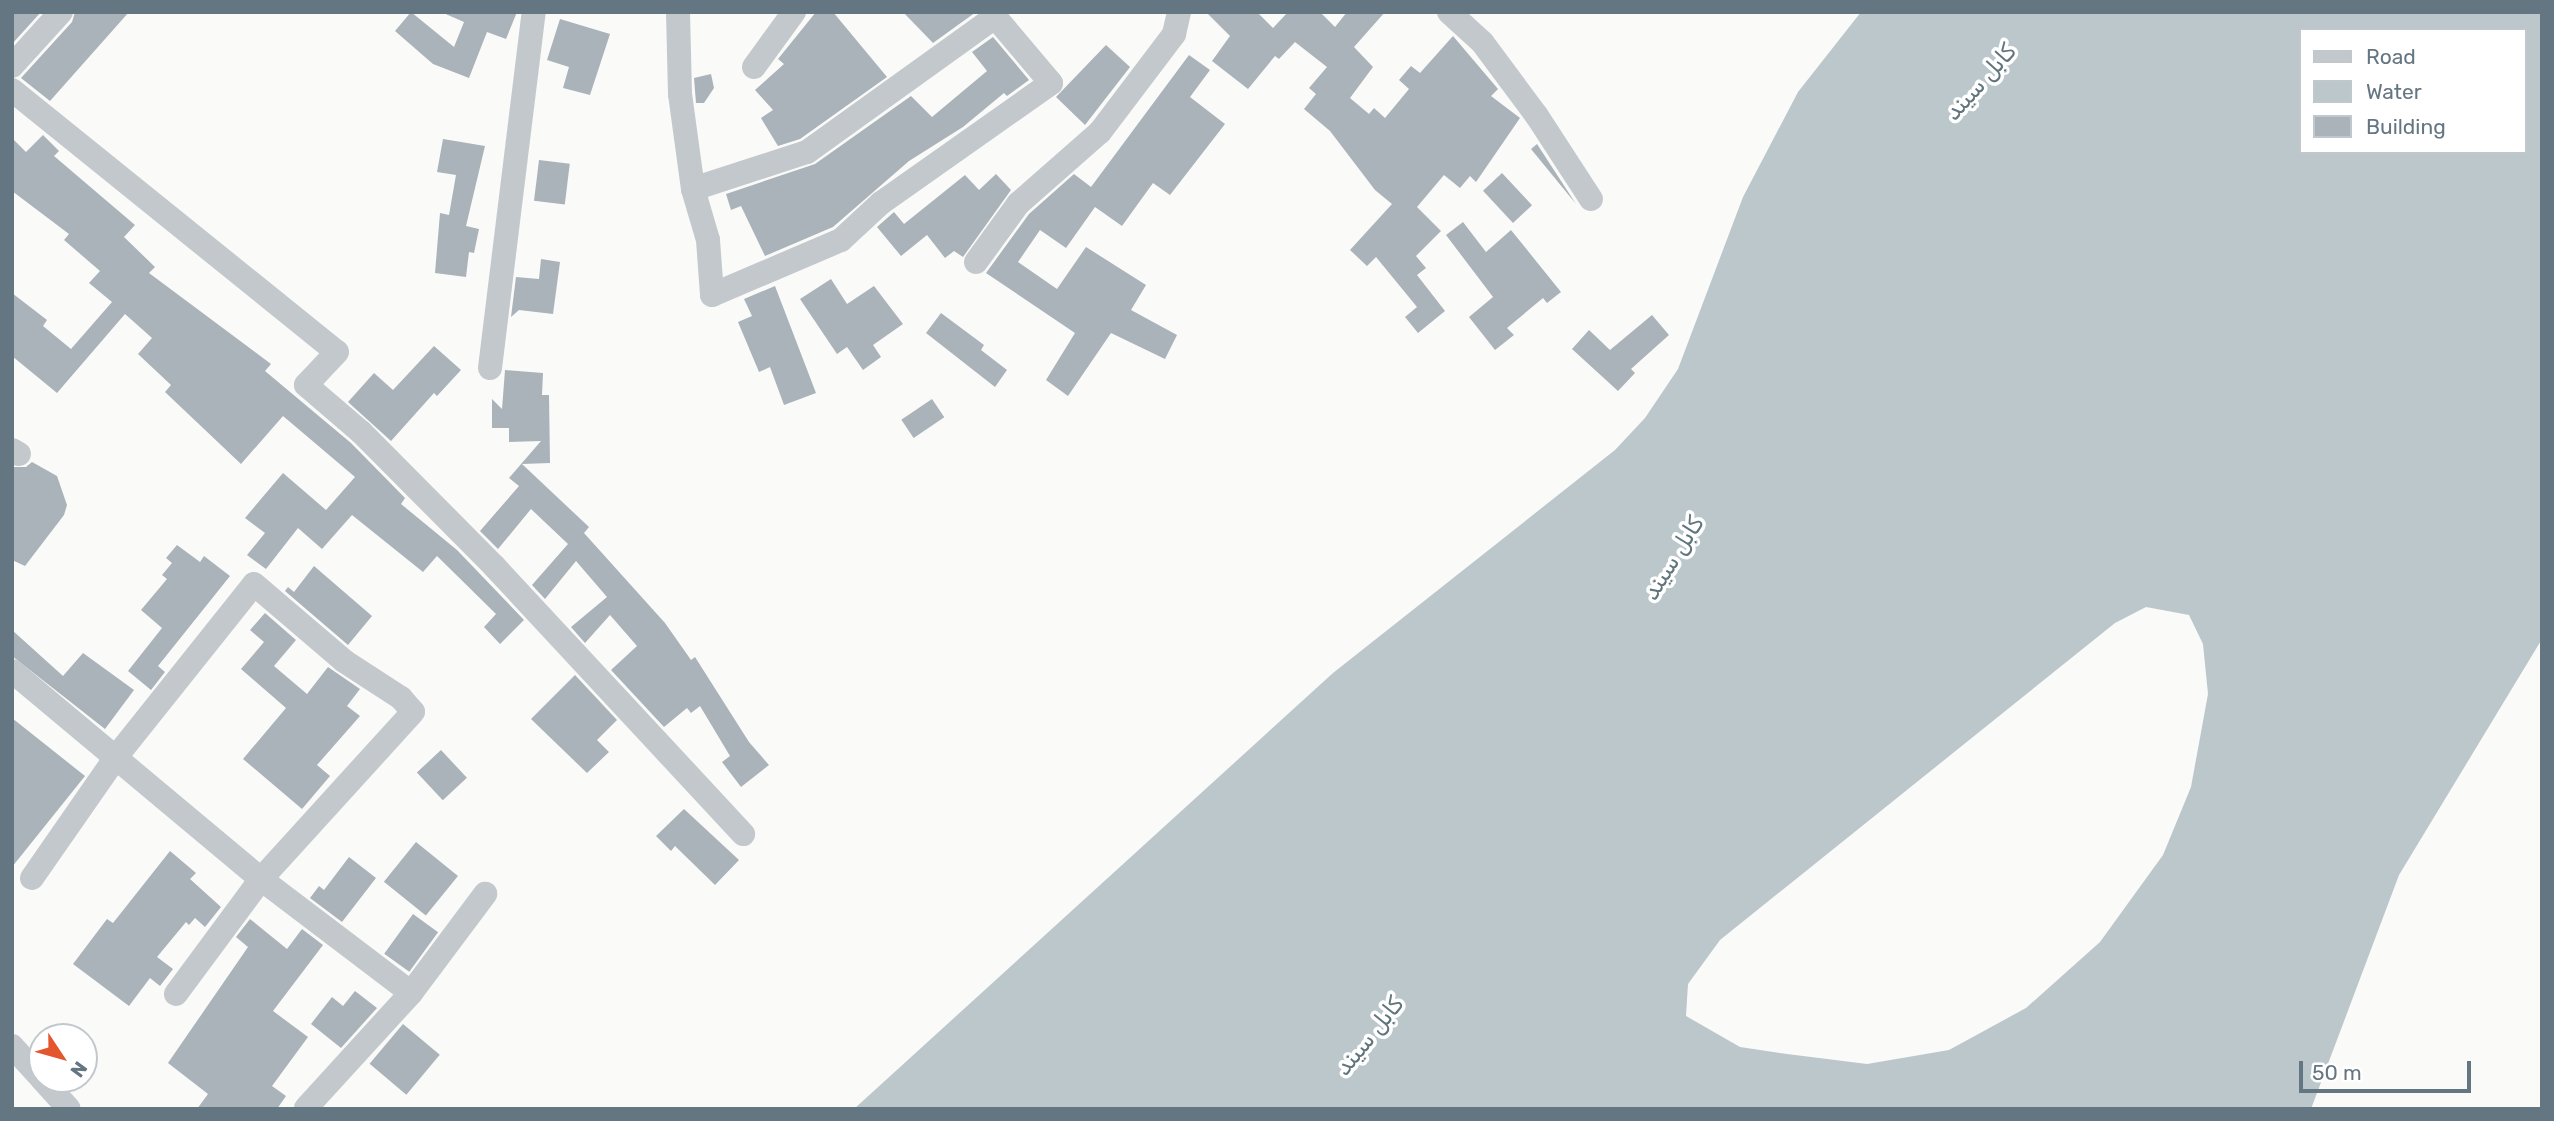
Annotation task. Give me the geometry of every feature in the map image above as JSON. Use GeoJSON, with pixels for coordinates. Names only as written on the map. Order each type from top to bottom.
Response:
{"type":"FeatureCollection","features":[{"type":"Feature","properties":{"kind":"street"},"geometry":{"type":"LineString","coordinates":[[12,66],[61,12]]}},
{"type":"Feature","properties":{"kind":"street"},"geometry":{"type":"LineString","coordinates":[[490,368],[534,12]]}},
{"type":"Feature","properties":{"kind":"street"},"geometry":{"type":"LineString","coordinates":[[678,12],[680,94],[693,189],[708,240],[712,295],[841,240],[881,203],[1051,83],[993,15],[807,152],[693,189]]}},
{"type":"Feature","properties":{"kind":"street"},"geometry":{"type":"LineString","coordinates":[[754,67],[794,12]]}},
{"type":"Feature","properties":{"kind":"street"},"geometry":{"type":"LineString","coordinates":[[976,262],[1017,204],[1100,132],[1174,34],[1179,12]]}},
{"type":"Feature","properties":{"kind":"street"},"geometry":{"type":"LineString","coordinates":[[1449,12],[1482,42],[1537,116],[1591,199]]}},
{"type":"Feature","properties":{"kind":"street"},"geometry":{"type":"LineString","coordinates":[[12,90],[337,352],[306,385],[361,432],[494,566],[743,834]]}},
{"type":"Feature","properties":{"kind":"street"},"geometry":{"type":"LineString","coordinates":[[32,878],[116,757],[254,584],[344,661],[401,698],[413,712],[261,879],[176,994]]}},
{"type":"Feature","properties":{"kind":"street"},"geometry":{"type":"LineString","coordinates":[[12,671],[261,879],[411,993]]}},
{"type":"Feature","properties":{"kind":"street"},"geometry":{"type":"LineString","coordinates":[[306,1108],[411,993],[485,894]]}},
{"type":"Feature","properties":{"kind":"street"},"geometry":{"type":"LineString","coordinates":[[12,1046],[28,1064]]}},
{"type":"Feature","properties":{"kind":"street"},"geometry":{"type":"LineString","coordinates":[[55,1093],[69,1109]]}},
{"type":"Feature","properties":{"kind":"water","name":"کابل سيند"},"geometry":{"type":"Polygon","coordinates":[[[1861,12],[2542,12],[2542,639],[2399,875],[2311,1109],[854,1109],[1333,673],[1615,450],[1645,418],[1678,369],[1743,197],[1798,92],[1861,12]],[[2146,607],[2115,623],[1720,940],[1688,984],[1686,1016],[1740,1047],[1867,1064],[1949,1050],[2026,1008],[2100,942],[2163,855],[2191,787],[2208,694],[2203,644],[2189,615],[2146,607]]]}},
{"type":"Feature","properties":{"kind":"building"},"geometry":{"type":"Polygon","coordinates":[[[12,12],[41,12],[12,44],[12,12]]]}},
{"type":"Feature","properties":{"kind":"building"},"geometry":{"type":"Polygon","coordinates":[[[75,12],[129,12],[50,101],[21,78],[72,22],[75,12]]]}},
{"type":"Feature","properties":{"kind":"building"},"geometry":{"type":"Polygon","coordinates":[[[411,12],[454,47],[464,22],[441,12],[517,12],[506,39],[487,32],[469,78],[433,64],[395,31],[411,12]]]}},
{"type":"Feature","properties":{"kind":"building"},"geometry":{"type":"Polygon","coordinates":[[[816,12],[833,12],[887,77],[800,139],[778,146],[761,118],[773,110],[755,90],[784,64],[778,59],[816,12]]]}},
{"type":"Feature","properties":{"kind":"building"},"geometry":{"type":"Polygon","coordinates":[[[903,12],[976,12],[933,43],[903,12]]]}},
{"type":"Feature","properties":{"kind":"building"},"geometry":{"type":"Polygon","coordinates":[[[1206,12],[1257,12],[1273,28],[1288,12],[1320,12],[1335,27],[1347,12],[1385,12],[1354,47],[1373,67],[1350,98],[1369,114],[1374,108],[1385,118],[1409,89],[1399,80],[1411,66],[1420,73],[1453,36],[1498,89],[1491,96],[1520,118],[1476,182],[1470,176],[1460,188],[1444,175],[1417,207],[1441,231],[1416,256],[1426,268],[1417,275],[1445,311],[1418,333],[1405,317],[1417,307],[1376,257],[1367,266],[1350,250],[1392,204],[1375,190],[1330,131],[1304,109],[1316,94],[1309,88],[1327,67],[1295,42],[1279,59],[1275,56],[1248,89],[1212,61],[1230,36],[1206,12]]]}},
{"type":"Feature","properties":{"kind":"building"},"geometry":{"type":"Polygon","coordinates":[[[560,19],[610,34],[590,95],[563,88],[569,67],[547,60],[560,19]]]}},
{"type":"Feature","properties":{"kind":"building"},"geometry":{"type":"Polygon","coordinates":[[[993,37],[1029,80],[1007,96],[1004,93],[963,127],[909,161],[833,227],[765,256],[741,206],[731,210],[726,194],[815,164],[911,96],[932,117],[987,71],[972,52],[993,37]]]}},
{"type":"Feature","properties":{"kind":"building"},"geometry":{"type":"Polygon","coordinates":[[[1106,45],[1130,67],[1085,125],[1056,97],[1106,45]]]}},
{"type":"Feature","properties":{"kind":"building"},"geometry":{"type":"Polygon","coordinates":[[[1189,55],[1210,70],[1190,97],[1225,124],[1170,195],[1153,183],[1122,226],[1095,207],[1066,248],[1040,230],[1018,262],[1057,289],[1086,247],[1146,285],[1131,310],[1177,335],[1165,359],[1111,333],[1068,396],[1046,380],[1075,333],[986,273],[1029,214],[1074,174],[1091,187],[1189,55]]]}},
{"type":"Feature","properties":{"kind":"building"},"geometry":{"type":"Polygon","coordinates":[[[711,74],[714,88],[704,103],[696,103],[694,78],[711,74]]]}},
{"type":"Feature","properties":{"kind":"building"},"geometry":{"type":"Polygon","coordinates":[[[43,135],[59,151],[54,156],[135,225],[124,237],[155,267],[149,273],[271,364],[265,371],[351,443],[405,498],[401,504],[457,550],[524,620],[500,644],[484,627],[496,614],[437,556],[423,572],[352,515],[322,549],[298,528],[266,569],[247,555],[265,533],[245,518],[283,473],[326,510],[355,477],[283,416],[241,464],[165,392],[171,385],[138,354],[152,338],[125,314],[57,393],[12,356],[12,293],[47,320],[43,326],[71,349],[112,302],[89,283],[100,271],[64,240],[69,234],[12,191],[12,138],[26,152],[43,135]]]}},
{"type":"Feature","properties":{"kind":"building"},"geometry":{"type":"Polygon","coordinates":[[[443,139],[485,146],[466,226],[479,229],[474,253],[469,252],[466,277],[435,273],[440,213],[449,215],[456,175],[437,172],[443,139]]]}},
{"type":"Feature","properties":{"kind":"building"},"geometry":{"type":"Polygon","coordinates":[[[1537,144],[1576,204],[1531,149],[1537,144]]]}},
{"type":"Feature","properties":{"kind":"building"},"geometry":{"type":"Polygon","coordinates":[[[539,160],[570,164],[565,204],[534,201],[539,160]]]}},
{"type":"Feature","properties":{"kind":"building"},"geometry":{"type":"Polygon","coordinates":[[[1502,173],[1532,205],[1513,223],[1483,191],[1502,173]]]}},
{"type":"Feature","properties":{"kind":"building"},"geometry":{"type":"Polygon","coordinates":[[[996,174],[1011,190],[963,257],[954,251],[945,258],[927,235],[901,256],[877,227],[894,212],[904,224],[965,175],[979,190],[996,174]]]}},
{"type":"Feature","properties":{"kind":"building"},"geometry":{"type":"Polygon","coordinates":[[[1463,222],[1486,252],[1511,230],[1561,292],[1547,303],[1543,298],[1507,328],[1514,335],[1495,350],[1469,317],[1493,297],[1446,235],[1463,222]]]}},
{"type":"Feature","properties":{"kind":"building"},"geometry":{"type":"Polygon","coordinates":[[[541,259],[560,262],[553,314],[519,310],[511,317],[516,277],[539,279],[541,259]]]}},
{"type":"Feature","properties":{"kind":"building"},"geometry":{"type":"Polygon","coordinates":[[[831,279],[847,304],[874,286],[903,324],[873,345],[881,357],[863,370],[847,347],[837,354],[800,299],[831,279]]]}},
{"type":"Feature","properties":{"kind":"building"},"geometry":{"type":"Polygon","coordinates":[[[775,286],[816,393],[784,405],[770,367],[759,372],[738,322],[752,316],[744,299],[775,286]]]}},
{"type":"Feature","properties":{"kind":"building"},"geometry":{"type":"Polygon","coordinates":[[[941,313],[984,345],[981,350],[1007,370],[995,387],[926,333],[941,313]]]}},
{"type":"Feature","properties":{"kind":"building"},"geometry":{"type":"Polygon","coordinates":[[[1652,315],[1669,335],[1631,369],[1635,373],[1618,391],[1572,349],[1589,330],[1610,350],[1652,315]]]}},
{"type":"Feature","properties":{"kind":"building"},"geometry":{"type":"Polygon","coordinates":[[[434,346],[461,370],[437,396],[434,393],[391,441],[348,402],[374,373],[393,390],[434,346]]]}},
{"type":"Feature","properties":{"kind":"building"},"geometry":{"type":"Polygon","coordinates":[[[505,370],[543,373],[542,395],[549,395],[550,463],[522,464],[589,527],[584,533],[665,623],[691,660],[695,657],[749,742],[769,765],[741,787],[722,762],[730,756],[700,706],[691,713],[687,708],[664,727],[611,670],[637,646],[610,615],[585,643],[571,627],[607,597],[576,561],[545,599],[532,585],[568,544],[531,509],[498,549],[480,531],[519,486],[509,478],[541,441],[509,442],[509,428],[492,428],[492,399],[502,409],[505,370]]]}},
{"type":"Feature","properties":{"kind":"building"},"geometry":{"type":"Polygon","coordinates":[[[932,399],[944,417],[914,438],[901,420],[932,399]]]}},
{"type":"Feature","properties":{"kind":"building"},"geometry":{"type":"Polygon","coordinates":[[[32,462],[57,476],[67,505],[64,515],[25,566],[12,560],[12,467],[26,467],[32,462]]]}},
{"type":"Feature","properties":{"kind":"building"},"geometry":{"type":"Polygon","coordinates":[[[177,545],[200,562],[204,556],[230,576],[158,666],[165,672],[151,690],[128,671],[162,628],[141,610],[167,579],[162,575],[172,563],[166,558],[177,545]]]}},
{"type":"Feature","properties":{"kind":"building"},"geometry":{"type":"Polygon","coordinates":[[[314,566],[372,616],[348,645],[285,591],[288,587],[294,592],[314,566]]]}},
{"type":"Feature","properties":{"kind":"building"},"geometry":{"type":"Polygon","coordinates":[[[265,613],[296,640],[274,666],[307,694],[328,667],[360,689],[347,706],[360,716],[317,765],[330,776],[302,809],[243,759],[286,708],[241,669],[264,642],[250,630],[265,613]]]}},
{"type":"Feature","properties":{"kind":"building"},"geometry":{"type":"Polygon","coordinates":[[[12,630],[63,676],[83,653],[134,690],[105,729],[12,656],[12,630]]]}},
{"type":"Feature","properties":{"kind":"building"},"geometry":{"type":"Polygon","coordinates":[[[575,675],[617,720],[597,740],[609,752],[587,773],[531,719],[575,675]]]}},
{"type":"Feature","properties":{"kind":"building"},"geometry":{"type":"Polygon","coordinates":[[[12,718],[85,776],[12,867],[12,718]]]}},
{"type":"Feature","properties":{"kind":"building"},"geometry":{"type":"Polygon","coordinates":[[[441,750],[467,778],[443,800],[417,773],[441,750]]]}},
{"type":"Feature","properties":{"kind":"building"},"geometry":{"type":"Polygon","coordinates":[[[684,809],[739,860],[715,885],[675,846],[671,851],[656,836],[684,809]]]}},
{"type":"Feature","properties":{"kind":"building"},"geometry":{"type":"Polygon","coordinates":[[[416,842],[458,876],[426,916],[384,882],[416,842]]]}},
{"type":"Feature","properties":{"kind":"building"},"geometry":{"type":"Polygon","coordinates":[[[170,851],[196,873],[190,879],[221,907],[205,927],[195,918],[189,925],[186,922],[157,957],[173,969],[160,986],[150,978],[129,1006],[73,964],[107,919],[113,923],[170,851]]]}},
{"type":"Feature","properties":{"kind":"building"},"geometry":{"type":"Polygon","coordinates":[[[349,857],[376,878],[342,922],[310,898],[319,886],[324,890],[349,857]]]}},
{"type":"Feature","properties":{"kind":"building"},"geometry":{"type":"Polygon","coordinates":[[[413,914],[438,932],[409,972],[384,954],[413,914]]]}},
{"type":"Feature","properties":{"kind":"building"},"geometry":{"type":"Polygon","coordinates":[[[250,919],[287,949],[302,929],[323,945],[273,1011],[308,1037],[272,1086],[286,1096],[277,1109],[197,1109],[208,1094],[168,1063],[248,947],[236,937],[250,919]]]}},
{"type":"Feature","properties":{"kind":"building"},"geometry":{"type":"Polygon","coordinates":[[[355,991],[377,1008],[341,1048],[311,1024],[332,997],[343,1006],[355,991]]]}},
{"type":"Feature","properties":{"kind":"building"},"geometry":{"type":"Polygon","coordinates":[[[403,1024],[440,1055],[406,1095],[370,1064],[403,1024]]]}}]}
